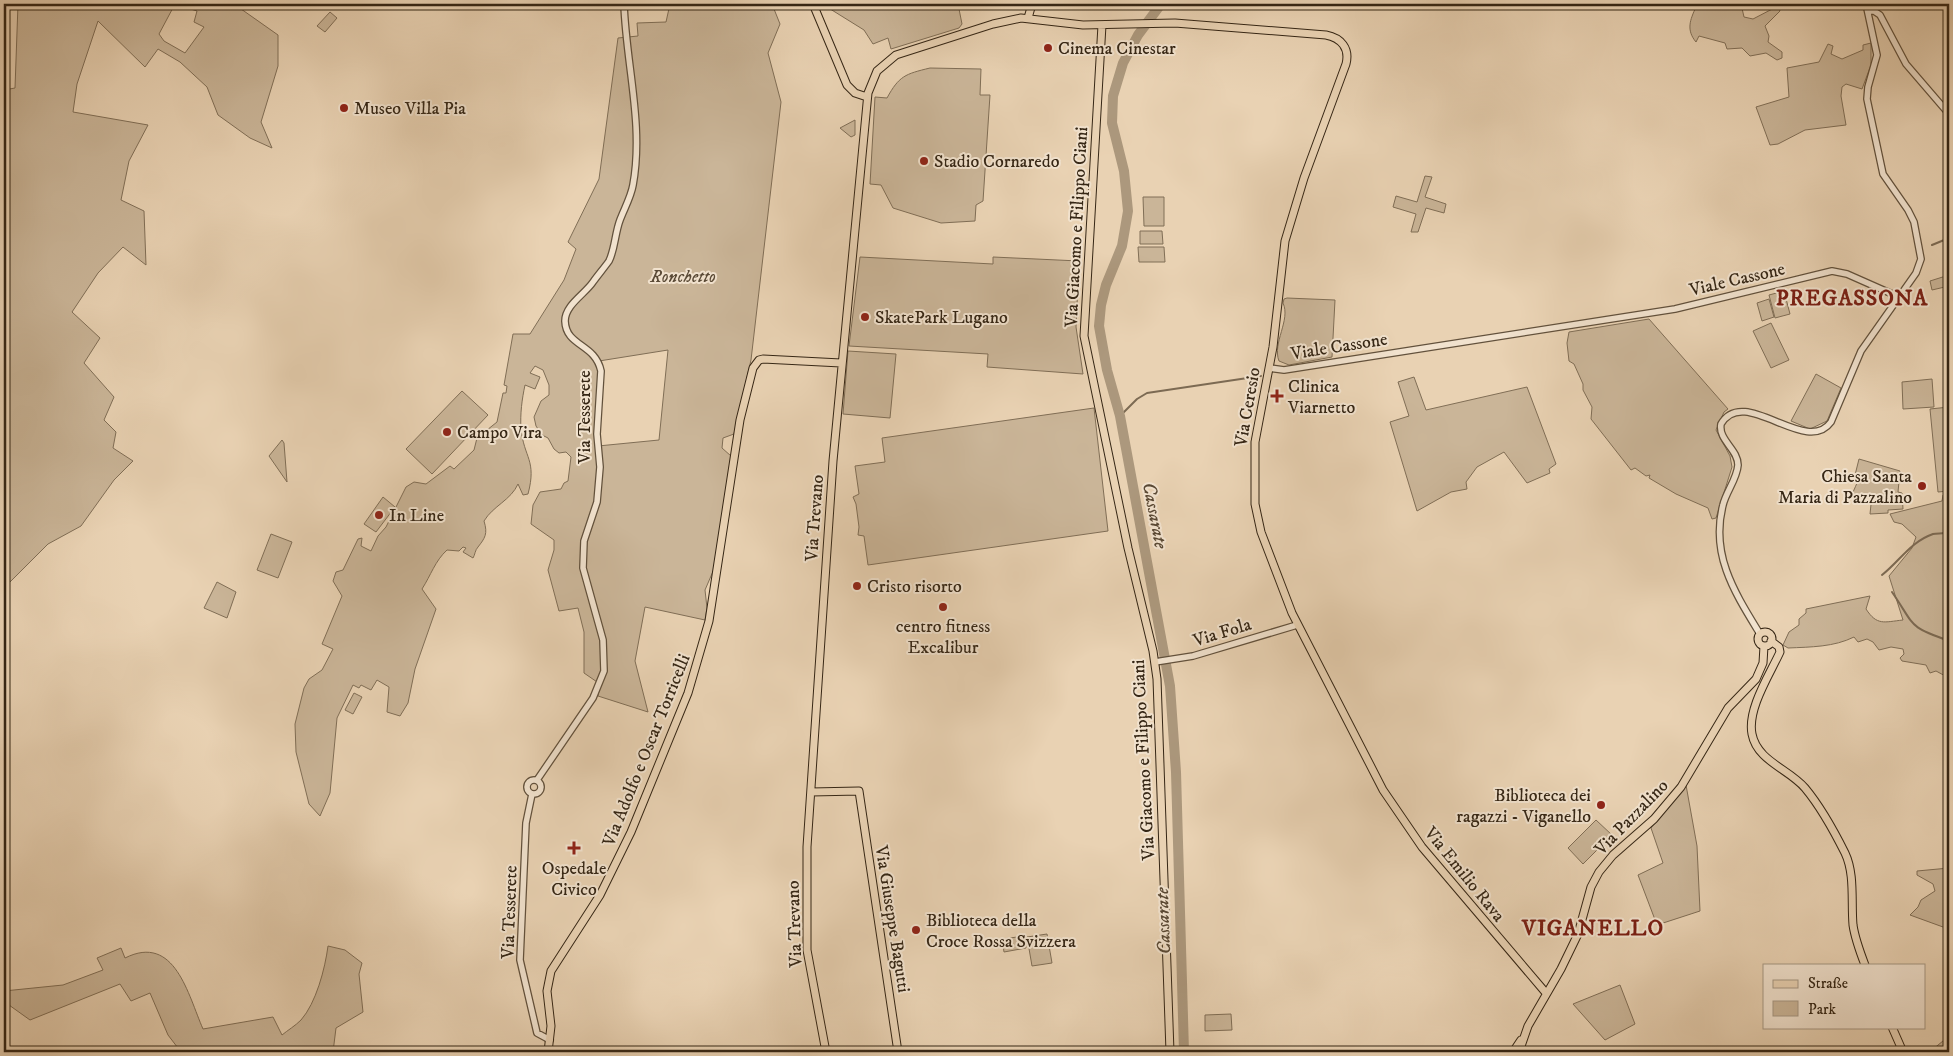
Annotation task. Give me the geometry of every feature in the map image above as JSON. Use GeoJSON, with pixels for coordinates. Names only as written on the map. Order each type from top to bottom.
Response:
{"type":"FeatureCollection","features":[{"type":"Feature","properties":{"kind":"main road"},"geometry":{"type":"LineString","coordinates":[[813,4],[847,85],[855,93],[867,97]]}},
{"type":"Feature","properties":{"kind":"main road"},"geometry":{"type":"LineString","coordinates":[[1032,4],[1028,18],[1102,25]]}},
{"type":"Feature","properties":{"kind":"main road","name":"Via Trevano"},"geometry":{"type":"LineString","coordinates":[[826,1052],[806,936],[807,847],[841,363],[867,97],[871,81],[877,71],[896,56],[1004,21],[1028,18]]}},
{"type":"Feature","properties":{"kind":"main road","name":"Via Ceresio"},"geometry":{"type":"LineString","coordinates":[[1102,25],[1160,23],[1326,35],[1340,40],[1346,48],[1347,58],[1296,202],[1285,241],[1269,368],[1255,442],[1255,504],[1261,532],[1297,625],[1370,768]]}},
{"type":"Feature","properties":{"kind":"main road","name":"Via Giacomo e Filippo Ciani"},"geometry":{"type":"LineString","coordinates":[[1102,25],[1084,336],[1157,662],[1170,1052]]}},
{"type":"Feature","properties":{"kind":"main road","name":"Via Adolfo e Oscar Torricelli"},"geometry":{"type":"LineString","coordinates":[[550,1040],[551,1026],[547,991],[551,971],[592,908],[623,850],[668,744],[698,663],[709,621],[740,420],[753,368],[759,360],[763,359],[841,363]]}},
{"type":"Feature","properties":{"kind":"main road"},"geometry":{"type":"LineString","coordinates":[[1768,643],[1768,633],[1760,634],[1758,641],[1779,647],[1780,652],[1769,671],[1754,714],[1752,736],[1765,756],[1788,772],[1807,790],[1844,851],[1851,876],[1855,936],[1865,964]]}},
{"type":"Feature","properties":{"kind":"main road","name":"Via Pazzalino"},"geometry":{"type":"LineString","coordinates":[[1523,1037],[1578,934],[1591,887],[1599,872],[1613,855],[1654,819],[1681,787],[1723,715],[1756,679],[1763,663],[1768,643]]}},
{"type":"Feature","properties":{"kind":"main road","name":"Via Emilio Rava"},"geometry":{"type":"LineString","coordinates":[[1370,768],[1422,847],[1546,993]]}},
{"type":"Feature","properties":{"kind":"main road","name":"Via Giuseppe Bagutti"},"geometry":{"type":"LineString","coordinates":[[812,792],[859,790],[898,1052]]}},
{"type":"Feature","properties":{"kind":"main road"},"geometry":{"type":"LineString","coordinates":[[1892,1028],[1903,1052]]}},
{"type":"Feature","properties":{"kind":"main road"},"geometry":{"type":"LineString","coordinates":[[1512,1052],[1523,1037]]}},
{"type":"Feature","properties":{"kind":"main road"},"geometry":{"type":"LineString","coordinates":[[1519,1052],[1523,1037]]}},
{"type":"Feature","properties":{"kind":"main road"},"geometry":{"type":"LineString","coordinates":[[548,1052],[550,1040]]}},
{"type":"Feature","properties":{"kind":"street","name":"Via Tesserete"},"geometry":{"type":"LineString","coordinates":[[537,780],[594,698],[604,670],[603,640],[583,568],[584,541],[597,502],[600,467],[597,426],[599,361],[594,354],[573,340],[567,332],[565,319],[570,306],[590,287],[609,259],[619,222],[633,187],[637,146],[624,4]]}},
{"type":"Feature","properties":{"kind":"street"},"geometry":{"type":"LineString","coordinates":[[1760,634],[1724,568],[1720,551],[1719,525],[1723,504],[1738,464],[1736,456],[1722,434],[1721,426],[1724,419],[1732,413],[1748,413],[1768,418],[1807,433],[1816,433],[1826,428],[1831,422],[1861,351],[1918,270],[1921,256],[1912,217],[1884,177],[1881,166],[1867,99],[1868,87],[1877,55],[1866,4]]}},
{"type":"Feature","properties":{"kind":"street"},"geometry":{"type":"LineString","coordinates":[[1868,11],[1874,11],[1880,15],[1906,64],[1949,114]]}},
{"type":"Feature","properties":{"kind":"street","name":"Viale Cassone"},"geometry":{"type":"LineString","coordinates":[[1269,368],[1284,370],[1675,309],[1832,271],[1847,274],[1899,297]]}},
{"type":"Feature","properties":{"kind":"street","name":"Via Fola"},"geometry":{"type":"LineString","coordinates":[[1157,662],[1202,654],[1297,625]]}},
{"type":"Feature","properties":{"kind":"street"},"geometry":{"type":"LineString","coordinates":[[532,780],[537,780],[540,783],[541,789],[538,793],[532,794],[527,790],[527,784],[532,780]]}},
{"type":"Feature","properties":{"kind":"street","name":"Via Tesserete"},"geometry":{"type":"LineString","coordinates":[[532,794],[526,823],[520,960],[537,1033],[550,1040]]}},
{"type":"Feature","properties":{"kind":"green space"},"geometry":{"type":"Polygon","coordinates":[[[18,4],[175,4],[234,4],[278,35],[278,66],[261,122],[272,148],[250,138],[218,115],[207,87],[180,62],[158,49],[145,67],[98,21],[77,84],[73,112],[148,125],[129,161],[121,200],[144,211],[146,265],[123,247],[98,273],[72,312],[100,338],[84,363],[114,397],[104,420],[116,432],[113,448],[133,461],[114,480],[81,526],[48,544],[4,588],[4,90],[15,88],[18,4]],[[175,4],[159,34],[164,41],[185,53],[204,27],[194,22],[197,11],[175,4]]]}},
{"type":"Feature","properties":{"kind":"green space","name":"Ronchetto"},"geometry":{"type":"Polygon","coordinates":[[[670,4],[772,4],[780,24],[768,53],[781,102],[751,360],[734,434],[723,438],[722,448],[731,456],[714,569],[705,590],[707,608],[705,620],[645,607],[635,661],[648,712],[598,696],[600,684],[584,673],[584,632],[578,608],[559,611],[548,570],[554,550],[554,540],[531,524],[533,505],[540,492],[561,489],[564,483],[568,481],[571,457],[566,452],[559,453],[554,449],[548,438],[542,435],[536,426],[534,417],[541,401],[549,395],[549,385],[543,370],[535,366],[530,373],[540,377],[535,389],[525,385],[521,412],[521,429],[531,466],[528,494],[523,495],[518,484],[515,490],[492,511],[484,521],[485,535],[473,558],[463,552],[466,548],[463,547],[459,551],[447,550],[436,563],[422,589],[436,609],[415,669],[408,703],[400,716],[387,712],[389,687],[377,680],[371,690],[361,685],[359,688],[353,685],[337,718],[330,793],[320,816],[309,804],[296,752],[295,724],[304,688],[309,679],[322,670],[333,649],[322,644],[342,596],[333,581],[336,572],[343,570],[358,539],[362,538],[361,546],[371,551],[378,536],[386,527],[406,487],[414,482],[426,484],[450,466],[454,469],[474,450],[477,438],[497,422],[503,393],[506,393],[507,386],[504,385],[513,334],[530,334],[564,280],[576,249],[568,242],[599,179],[618,38],[638,36],[637,23],[666,22],[670,4]],[[668,350],[599,361],[598,446],[659,440],[668,350]]]}},
{"type":"Feature","properties":{"kind":"green space"},"geometry":{"type":"Polygon","coordinates":[[[827,4],[958,4],[962,24],[959,28],[891,49],[888,38],[873,44],[864,30],[827,7],[827,4]]]}},
{"type":"Feature","properties":{"kind":"green space"},"geometry":{"type":"Polygon","coordinates":[[[1705,4],[1741,4],[1744,17],[1753,19],[1778,6],[1780,11],[1765,26],[1769,36],[1768,42],[1782,52],[1782,58],[1777,60],[1766,53],[1750,56],[1742,48],[1727,49],[1725,43],[1699,36],[1696,42],[1690,29],[1691,21],[1696,7],[1705,4]]]}},
{"type":"Feature","properties":{"kind":"green space"},"geometry":{"type":"Polygon","coordinates":[[[330,12],[337,18],[325,32],[317,26],[330,12]]]}},
{"type":"Feature","properties":{"kind":"green space"},"geometry":{"type":"Polygon","coordinates":[[[1871,43],[1871,65],[1862,89],[1846,84],[1842,87],[1841,96],[1846,125],[1805,130],[1778,144],[1770,145],[1756,107],[1789,97],[1787,68],[1819,62],[1828,44],[1833,46],[1831,54],[1842,59],[1863,50],[1863,45],[1871,43]]]}},
{"type":"Feature","properties":{"kind":"green space","name":"Stadio Cornaredo"},"geometry":{"type":"Polygon","coordinates":[[[930,68],[981,69],[980,95],[990,95],[983,201],[976,205],[975,221],[941,223],[893,208],[881,185],[870,184],[875,97],[887,98],[899,80],[914,72],[930,68]]]}},
{"type":"Feature","properties":{"kind":"green space"},"geometry":{"type":"Polygon","coordinates":[[[855,120],[855,135],[851,137],[840,128],[855,120]]]}},
{"type":"Feature","properties":{"kind":"green space"},"geometry":{"type":"Polygon","coordinates":[[[1425,176],[1432,177],[1425,197],[1446,204],[1444,213],[1426,208],[1418,232],[1411,232],[1416,214],[1393,207],[1396,196],[1417,202],[1425,176]]]}},
{"type":"Feature","properties":{"kind":"green space"},"geometry":{"type":"Polygon","coordinates":[[[1143,197],[1164,197],[1164,226],[1144,226],[1143,197]]]}},
{"type":"Feature","properties":{"kind":"green space"},"geometry":{"type":"Polygon","coordinates":[[[1140,231],[1162,231],[1163,244],[1140,244],[1140,231]]]}},
{"type":"Feature","properties":{"kind":"green space"},"geometry":{"type":"Polygon","coordinates":[[[1138,247],[1164,247],[1165,262],[1139,262],[1138,247]]]}},
{"type":"Feature","properties":{"kind":"green space"},"geometry":{"type":"Polygon","coordinates":[[[860,257],[993,264],[993,257],[1079,261],[1076,327],[1083,374],[987,367],[988,354],[849,346],[860,257]]]}},
{"type":"Feature","properties":{"kind":"green space"},"geometry":{"type":"Polygon","coordinates":[[[1949,275],[1949,286],[1932,290],[1930,281],[1949,275]]]}},
{"type":"Feature","properties":{"kind":"green space"},"geometry":{"type":"Polygon","coordinates":[[[1784,291],[1790,314],[1775,318],[1769,295],[1784,291]]]}},
{"type":"Feature","properties":{"kind":"green space"},"geometry":{"type":"Polygon","coordinates":[[[1284,299],[1335,300],[1332,357],[1289,365],[1279,361],[1277,354],[1285,317],[1283,303],[1284,299]]]}},
{"type":"Feature","properties":{"kind":"green space"},"geometry":{"type":"Polygon","coordinates":[[[1769,299],[1774,317],[1762,321],[1757,303],[1769,299]]]}},
{"type":"Feature","properties":{"kind":"green space"},"geometry":{"type":"Polygon","coordinates":[[[1649,319],[1728,409],[1724,412],[1716,430],[1730,456],[1732,467],[1716,518],[1712,519],[1708,508],[1676,494],[1649,478],[1650,475],[1646,476],[1635,468],[1631,470],[1591,419],[1592,407],[1583,390],[1583,384],[1574,364],[1569,361],[1567,343],[1569,332],[1649,319]]]}},
{"type":"Feature","properties":{"kind":"green space"},"geometry":{"type":"Polygon","coordinates":[[[1771,323],[1789,360],[1771,368],[1753,331],[1771,323]]]}},
{"type":"Feature","properties":{"kind":"green space"},"geometry":{"type":"Polygon","coordinates":[[[848,351],[896,354],[890,418],[843,414],[848,351]]]}},
{"type":"Feature","properties":{"kind":"green space"},"geometry":{"type":"Polygon","coordinates":[[[1816,374],[1841,388],[1827,421],[1810,429],[1791,421],[1816,374]]]}},
{"type":"Feature","properties":{"kind":"green space"},"geometry":{"type":"Polygon","coordinates":[[[1414,377],[1426,410],[1527,387],[1556,464],[1549,469],[1550,473],[1527,483],[1504,452],[1477,467],[1466,482],[1467,489],[1451,492],[1417,511],[1390,422],[1409,416],[1398,382],[1414,377]]]}},
{"type":"Feature","properties":{"kind":"green space"},"geometry":{"type":"Polygon","coordinates":[[[1932,379],[1934,407],[1903,409],[1902,382],[1932,379]]]}},
{"type":"Feature","properties":{"kind":"green space","name":"Campo Vira"},"geometry":{"type":"Polygon","coordinates":[[[462,391],[488,415],[432,474],[406,449],[462,391]]]}},
{"type":"Feature","properties":{"kind":"green space"},"geometry":{"type":"Polygon","coordinates":[[[1949,407],[1949,491],[1938,492],[1930,409],[1949,407]]]}},
{"type":"Feature","properties":{"kind":"green space"},"geometry":{"type":"Polygon","coordinates":[[[1094,408],[1108,531],[868,565],[864,536],[858,535],[859,527],[856,504],[853,497],[859,494],[855,466],[885,462],[882,438],[1094,408]]]}},
{"type":"Feature","properties":{"kind":"green space"},"geometry":{"type":"Polygon","coordinates":[[[282,440],[284,443],[287,482],[269,456],[282,440]]]}},
{"type":"Feature","properties":{"kind":"green space"},"geometry":{"type":"Polygon","coordinates":[[[1859,459],[1900,471],[1898,492],[1902,493],[1903,509],[1888,510],[1888,513],[1870,514],[1872,495],[1851,498],[1859,477],[1855,475],[1859,459]]]}},
{"type":"Feature","properties":{"kind":"green space"},"geometry":{"type":"Polygon","coordinates":[[[1949,494],[1949,678],[1936,671],[1930,673],[1926,665],[1902,661],[1900,658],[1904,654],[1903,649],[1891,647],[1879,650],[1873,642],[1867,639],[1858,642],[1854,637],[1830,645],[1814,647],[1788,648],[1783,645],[1789,632],[1799,625],[1799,619],[1806,613],[1806,609],[1870,596],[1866,609],[1874,618],[1882,622],[1903,620],[1889,576],[1912,548],[1916,537],[1902,524],[1894,522],[1890,514],[1942,501],[1943,495],[1949,494]]]}},
{"type":"Feature","properties":{"kind":"green space","name":"In Line"},"geometry":{"type":"Polygon","coordinates":[[[383,497],[395,507],[376,532],[364,524],[383,497]]]}},
{"type":"Feature","properties":{"kind":"green space"},"geometry":{"type":"Polygon","coordinates":[[[271,534],[292,542],[278,578],[257,570],[271,534]]]}},
{"type":"Feature","properties":{"kind":"green space"},"geometry":{"type":"Polygon","coordinates":[[[217,582],[236,592],[227,618],[204,608],[217,582]]]}},
{"type":"Feature","properties":{"kind":"green space"},"geometry":{"type":"Polygon","coordinates":[[[354,693],[362,697],[353,714],[345,710],[354,693]]]}},
{"type":"Feature","properties":{"kind":"green space"},"geometry":{"type":"Polygon","coordinates":[[[1686,785],[1697,846],[1700,911],[1657,925],[1638,875],[1663,863],[1651,828],[1686,785]]]}},
{"type":"Feature","properties":{"kind":"green space"},"geometry":{"type":"Polygon","coordinates":[[[1596,820],[1612,835],[1583,864],[1568,848],[1596,820]]]}},
{"type":"Feature","properties":{"kind":"green space"},"geometry":{"type":"Polygon","coordinates":[[[1949,868],[1949,926],[1943,927],[1910,915],[1918,907],[1921,900],[1935,891],[1933,884],[1917,875],[1917,871],[1949,868]]]}},
{"type":"Feature","properties":{"kind":"green space"},"geometry":{"type":"Polygon","coordinates":[[[1047,934],[1052,963],[1032,966],[1027,937],[1047,934]]]}},
{"type":"Feature","properties":{"kind":"green space"},"geometry":{"type":"Polygon","coordinates":[[[1025,936],[1026,948],[1004,952],[1002,939],[1025,936]]]}},
{"type":"Feature","properties":{"kind":"green space"},"geometry":{"type":"Polygon","coordinates":[[[328,946],[345,950],[362,963],[359,974],[363,1012],[336,1028],[333,1052],[181,1052],[168,1035],[150,993],[131,1001],[120,984],[30,1020],[9,1005],[4,1008],[4,991],[63,985],[103,970],[97,958],[121,948],[125,958],[142,952],[156,954],[168,961],[177,971],[185,985],[203,1029],[273,1017],[282,1035],[301,1020],[311,1005],[325,965],[328,946]]]}},
{"type":"Feature","properties":{"kind":"green space"},"geometry":{"type":"Polygon","coordinates":[[[1620,985],[1635,1024],[1605,1040],[1573,1004],[1620,985]]]}},
{"type":"Feature","properties":{"kind":"green space"},"geometry":{"type":"Polygon","coordinates":[[[1231,1014],[1232,1030],[1205,1031],[1205,1015],[1231,1014]]]}},
{"type":"Feature","properties":{"kind":"green space"},"geometry":{"type":"Polygon","coordinates":[[[1949,1036],[1949,1052],[1932,1052],[1932,1050],[1949,1036]]]}},
{"type":"Feature","properties":{"kind":"waterway","name":"Cassarate"},"geometry":{"type":"LineString","coordinates":[[1161,4],[1138,35],[1123,63],[1113,96],[1112,123],[1124,171],[1128,211],[1122,246],[1106,285],[1101,305],[1099,326],[1107,370],[1120,416],[1170,686],[1176,772],[1184,1052]]}},
{"type":"Feature","properties":{"kind":"waterway"},"geometry":{"type":"LineString","coordinates":[[1932,245],[1949,238]]}},
{"type":"Feature","properties":{"kind":"waterway"},"geometry":{"type":"LineString","coordinates":[[1120,416],[1137,399],[1147,393],[1261,376]]}},
{"type":"Feature","properties":{"kind":"waterway"},"geometry":{"type":"LineString","coordinates":[[1882,575],[1925,537],[1949,532]]}},
{"type":"Feature","properties":{"kind":"waterway"},"geometry":{"type":"LineString","coordinates":[[1892,592],[1914,624],[1926,632],[1949,641]]}},
{"type":"Feature","properties":{"kind":"place","name":"Cinema Cinestar"},"geometry":{"type":"Point","coordinates":[1048,48]}},
{"type":"Feature","properties":{"kind":"place","name":"Museo Villa Pia"},"geometry":{"type":"Point","coordinates":[344,108]}},
{"type":"Feature","properties":{"kind":"place","name":"Stadio Cornaredo"},"geometry":{"type":"Point","coordinates":[924,161]}},
{"type":"Feature","properties":{"kind":"place","name":"SkatePark Lugano"},"geometry":{"type":"Point","coordinates":[865,317]}},
{"type":"Feature","properties":{"kind":"place","name":"Clinica Viarnetto"},"geometry":{"type":"Point","coordinates":[1277,396]}},
{"type":"Feature","properties":{"kind":"place","name":"Campo Vira"},"geometry":{"type":"Point","coordinates":[447,432]}},
{"type":"Feature","properties":{"kind":"place","name":"Chiesa Santa Maria di Pazzalino"},"geometry":{"type":"Point","coordinates":[1922,486]}},
{"type":"Feature","properties":{"kind":"place","name":"In Line"},"geometry":{"type":"Point","coordinates":[379,515]}},
{"type":"Feature","properties":{"kind":"place","name":"Cristo risorto"},"geometry":{"type":"Point","coordinates":[857,586]}},
{"type":"Feature","properties":{"kind":"place","name":"centro fitness Excalibur"},"geometry":{"type":"Point","coordinates":[943,607]}},
{"type":"Feature","properties":{"kind":"place","name":"Biblioteca dei ragazzi - Viganello"},"geometry":{"type":"Point","coordinates":[1601,805]}},
{"type":"Feature","properties":{"kind":"place","name":"Ospedale Civico"},"geometry":{"type":"Point","coordinates":[574,848]}},
{"type":"Feature","properties":{"kind":"place","name":"Biblioteca della Croce Rossa Svizzera"},"geometry":{"type":"Point","coordinates":[916,930]}},
{"type":"Feature","properties":{"kind":"district","name":"PREGASSONA"},"geometry":{"type":"Point","coordinates":[1852,297]}},
{"type":"Feature","properties":{"kind":"district","name":"VIGANELLO"},"geometry":{"type":"Point","coordinates":[1593,927]}}]}
